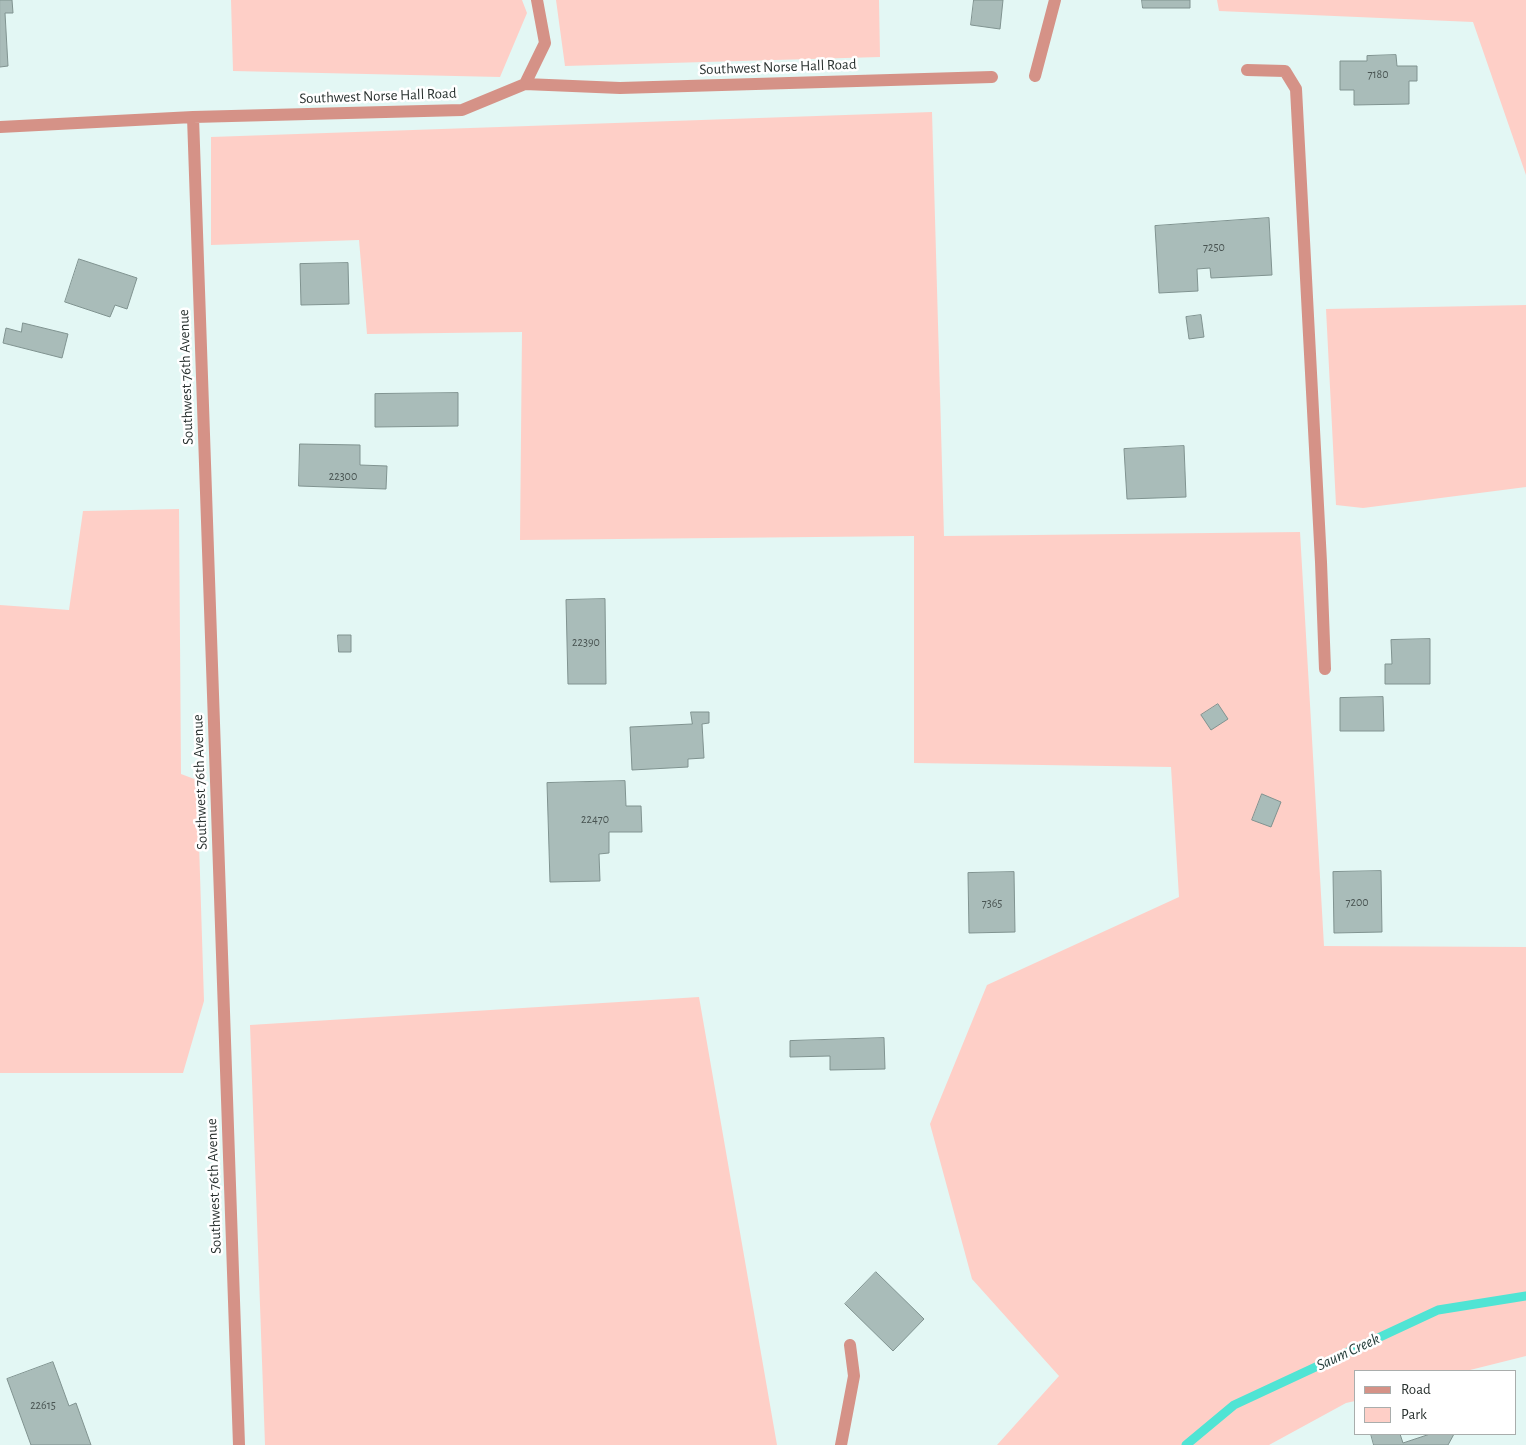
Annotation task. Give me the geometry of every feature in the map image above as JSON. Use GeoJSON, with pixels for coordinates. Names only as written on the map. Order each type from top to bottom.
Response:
{"type":"FeatureCollection","features":[{"type":"Feature","properties":{"kind":"street"},"geometry":{"type":"LineString","coordinates":[[525,84],[545,43],[537,0]]}},
{"type":"Feature","properties":{"kind":"street"},"geometry":{"type":"LineString","coordinates":[[1035,76],[1054,0]]}},
{"type":"Feature","properties":{"kind":"street"},"geometry":{"type":"LineString","coordinates":[[1247,70],[1285,71],[1296,89],[1325,669]]}},
{"type":"Feature","properties":{"kind":"street","name":"Southwest Norse Hall Road"},"geometry":{"type":"LineString","coordinates":[[0,127],[193,118],[462,110],[525,84],[620,88],[992,77]]}},
{"type":"Feature","properties":{"kind":"street","name":"Southwest 76th Avenue"},"geometry":{"type":"LineString","coordinates":[[193,118],[239,1445]]}},
{"type":"Feature","properties":{"kind":"street"},"geometry":{"type":"LineString","coordinates":[[842,1445],[854,1376],[850,1345]]}},
{"type":"Feature","properties":{"kind":"green space"},"geometry":{"type":"Polygon","coordinates":[[[231,0],[522,0],[527,13],[500,77],[233,71],[231,0]]]}},
{"type":"Feature","properties":{"kind":"green space"},"geometry":{"type":"Polygon","coordinates":[[[556,0],[879,0],[880,57],[565,66],[556,0]]]}},
{"type":"Feature","properties":{"kind":"green space"},"geometry":{"type":"Polygon","coordinates":[[[1217,0],[1526,0],[1526,175],[1473,22],[1219,11],[1217,0]]]}},
{"type":"Feature","properties":{"kind":"green space"},"geometry":{"type":"Polygon","coordinates":[[[932,112],[944,536],[1300,532],[1324,946],[1526,947],[1526,1356],[1470,1370],[1354,1370],[1354,1401],[1346,1403],[1269,1445],[997,1445],[1059,1376],[972,1279],[930,1124],[987,985],[1179,897],[1171,767],[914,763],[914,536],[520,540],[522,332],[367,334],[359,240],[211,245],[211,137],[932,112]]]}},
{"type":"Feature","properties":{"kind":"green space"},"geometry":{"type":"Polygon","coordinates":[[[1526,305],[1526,487],[1363,508],[1336,505],[1326,309],[1526,305]]]}},
{"type":"Feature","properties":{"kind":"green space"},"geometry":{"type":"Polygon","coordinates":[[[179,509],[181,774],[197,780],[204,1001],[183,1073],[0,1073],[0,605],[69,610],[83,511],[179,509]]]}},
{"type":"Feature","properties":{"kind":"green space"},"geometry":{"type":"Polygon","coordinates":[[[699,997],[777,1445],[265,1445],[250,1025],[699,997]]]}},
{"type":"Feature","properties":{"kind":"building"},"geometry":{"type":"Polygon","coordinates":[[[0,0],[12,0],[13,13],[5,13],[8,66],[0,67],[0,0]]]}},
{"type":"Feature","properties":{"kind":"building"},"geometry":{"type":"Polygon","coordinates":[[[974,0],[1003,0],[1000,29],[971,25],[974,0]]]}},
{"type":"Feature","properties":{"kind":"building"},"geometry":{"type":"Polygon","coordinates":[[[1142,0],[1190,0],[1190,8],[1143,8],[1142,0]]]}},
{"type":"Feature","properties":{"kind":"building"},"geometry":{"type":"Polygon","coordinates":[[[1396,55],[1397,66],[1417,66],[1417,81],[1409,81],[1409,104],[1354,105],[1354,90],[1340,90],[1340,61],[1367,61],[1367,56],[1396,55]]]}},
{"type":"Feature","properties":{"kind":"building"},"geometry":{"type":"Polygon","coordinates":[[[1269,218],[1272,275],[1211,278],[1210,268],[1197,269],[1198,291],[1159,293],[1155,226],[1269,218]]]}},
{"type":"Feature","properties":{"kind":"building"},"geometry":{"type":"Polygon","coordinates":[[[79,259],[137,278],[127,309],[115,305],[110,317],[65,302],[79,259]]]}},
{"type":"Feature","properties":{"kind":"building"},"geometry":{"type":"Polygon","coordinates":[[[348,263],[349,304],[301,305],[300,264],[348,263]]]}},
{"type":"Feature","properties":{"kind":"building"},"geometry":{"type":"Polygon","coordinates":[[[1201,315],[1204,337],[1189,339],[1186,317],[1201,315]]]}},
{"type":"Feature","properties":{"kind":"building"},"geometry":{"type":"Polygon","coordinates":[[[23,323],[68,334],[62,358],[3,343],[6,328],[21,332],[23,323]]]}},
{"type":"Feature","properties":{"kind":"building"},"geometry":{"type":"Polygon","coordinates":[[[458,393],[458,426],[375,427],[375,394],[458,393]]]}},
{"type":"Feature","properties":{"kind":"building"},"geometry":{"type":"Polygon","coordinates":[[[300,444],[360,445],[360,465],[387,466],[386,489],[299,486],[300,444]]]}},
{"type":"Feature","properties":{"kind":"building"},"geometry":{"type":"Polygon","coordinates":[[[1184,446],[1186,497],[1127,499],[1124,449],[1184,446]]]}},
{"type":"Feature","properties":{"kind":"building"},"geometry":{"type":"Polygon","coordinates":[[[605,599],[606,684],[568,684],[566,600],[605,599]]]}},
{"type":"Feature","properties":{"kind":"building"},"geometry":{"type":"Polygon","coordinates":[[[338,635],[351,635],[351,652],[339,652],[338,635]]]}},
{"type":"Feature","properties":{"kind":"building"},"geometry":{"type":"Polygon","coordinates":[[[1430,639],[1430,684],[1385,684],[1385,664],[1392,664],[1391,640],[1430,639]]]}},
{"type":"Feature","properties":{"kind":"building"},"geometry":{"type":"Polygon","coordinates":[[[1383,697],[1384,731],[1340,731],[1340,698],[1383,697]]]}},
{"type":"Feature","properties":{"kind":"building"},"geometry":{"type":"Polygon","coordinates":[[[1218,704],[1228,719],[1211,730],[1201,715],[1218,704]]]}},
{"type":"Feature","properties":{"kind":"building"},"geometry":{"type":"Polygon","coordinates":[[[691,712],[709,712],[709,723],[702,724],[704,758],[688,759],[688,767],[632,770],[630,727],[692,724],[691,712]]]}},
{"type":"Feature","properties":{"kind":"building"},"geometry":{"type":"Polygon","coordinates":[[[625,781],[626,806],[641,806],[642,832],[609,832],[609,853],[599,854],[600,881],[550,882],[547,783],[625,781]]]}},
{"type":"Feature","properties":{"kind":"building"},"geometry":{"type":"Polygon","coordinates":[[[1262,794],[1281,802],[1271,827],[1252,820],[1262,794]]]}},
{"type":"Feature","properties":{"kind":"building"},"geometry":{"type":"Polygon","coordinates":[[[1381,871],[1382,932],[1334,933],[1333,872],[1381,871]]]}},
{"type":"Feature","properties":{"kind":"building"},"geometry":{"type":"Polygon","coordinates":[[[1014,872],[1015,932],[969,933],[968,873],[1014,872]]]}},
{"type":"Feature","properties":{"kind":"building"},"geometry":{"type":"Polygon","coordinates":[[[884,1038],[885,1069],[830,1070],[830,1056],[790,1057],[790,1041],[884,1038]]]}},
{"type":"Feature","properties":{"kind":"building"},"geometry":{"type":"Polygon","coordinates":[[[876,1272],[924,1319],[893,1351],[845,1304],[876,1272]]]}},
{"type":"Feature","properties":{"kind":"building"},"geometry":{"type":"Polygon","coordinates":[[[53,1362],[69,1406],[76,1403],[91,1445],[31,1445],[7,1379],[53,1362]]]}},
{"type":"Feature","properties":{"kind":"building"},"geometry":{"type":"Polygon","coordinates":[[[1371,1435],[1400,1435],[1403,1443],[1427,1435],[1453,1435],[1448,1445],[1374,1445],[1371,1435]]]}},
{"type":"Feature","properties":{"kind":"waterway","name":"Saum Creek"},"geometry":{"type":"LineString","coordinates":[[1186,1445],[1234,1405],[1438,1310],[1526,1296]]}}]}
